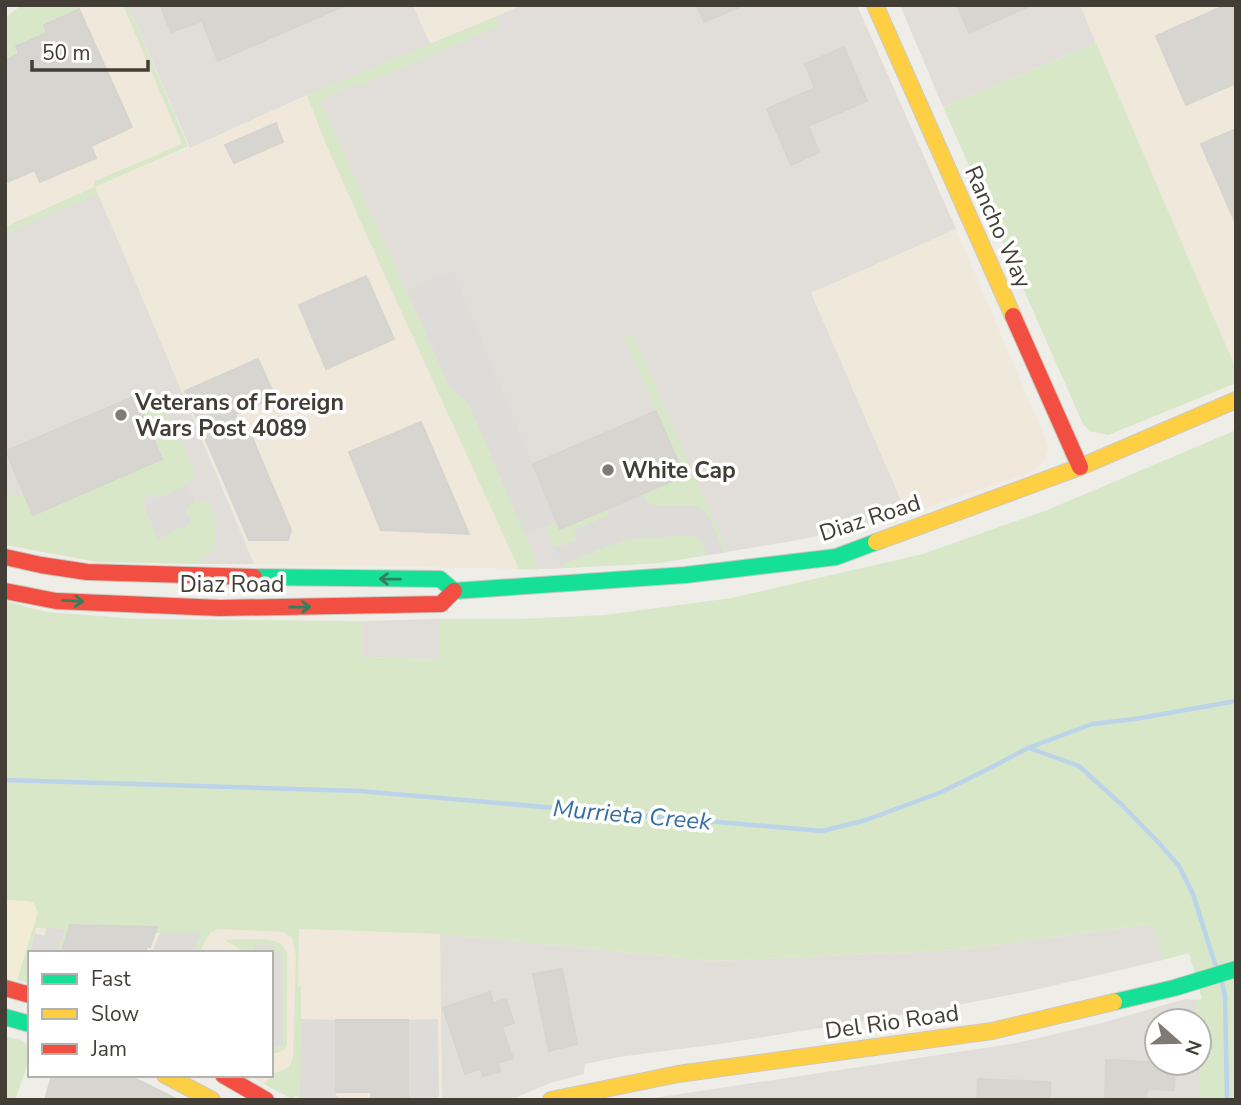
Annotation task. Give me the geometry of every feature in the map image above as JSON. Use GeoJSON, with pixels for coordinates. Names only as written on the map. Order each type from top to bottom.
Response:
{"type":"FeatureCollection","features":[{"type":"Feature","properties":{"kind":"main road","name":"Rancho Way"},"geometry":{"type":"LineString","coordinates":[[875,5],[1080,467]]}},
{"type":"Feature","properties":{"kind":"main road","name":"Diaz Road"},"geometry":{"type":"LineString","coordinates":[[5,591],[56,601],[220,608],[441,604],[454,591],[685,575],[836,557],[1080,467],[1236,400]]}},
{"type":"Feature","properties":{"kind":"main road","name":"Diaz Road"},"geometry":{"type":"LineString","coordinates":[[5,557],[87,572],[440,579],[454,591]]}},
{"type":"Feature","properties":{"kind":"main road","name":"Del Rio Road"},"geometry":{"type":"LineString","coordinates":[[551,1100],[678,1074],[992,1031],[1174,988],[1236,969]]}},
{"type":"Feature","properties":{"kind":"main road"},"geometry":{"type":"LineString","coordinates":[[5,988],[28,994]]}},
{"type":"Feature","properties":{"kind":"main road"},"geometry":{"type":"LineString","coordinates":[[5,1006],[28,1012]]}},
{"type":"Feature","properties":{"kind":"main road"},"geometry":{"type":"LineString","coordinates":[[5,1017],[28,1023]]}},
{"type":"Feature","properties":{"kind":"main road"},"geometry":{"type":"LineString","coordinates":[[168,1077],[212,1100]]}},
{"type":"Feature","properties":{"kind":"main road"},"geometry":{"type":"LineString","coordinates":[[227,1077],[267,1100]]}},
{"type":"Feature","properties":{"kind":"shaded area"},"geometry":{"type":"Polygon","coordinates":[[[21,5],[128,5],[189,147],[142,168],[307,95],[382,269],[519,569],[254,564],[95,187],[5,227],[5,17],[21,5]]]}},
{"type":"Feature","properties":{"kind":"shaded area"},"geometry":{"type":"Polygon","coordinates":[[[128,5],[413,5],[430,44],[523,5],[857,5],[956,229],[811,293],[907,514],[852,529],[787,542],[659,563],[519,569],[382,269],[307,95],[190,148],[128,5]]]}},
{"type":"Feature","properties":{"kind":"shaded area"},"geometry":{"type":"Polygon","coordinates":[[[413,5],[523,5],[430,44],[413,5]]]}},
{"type":"Feature","properties":{"kind":"shaded area"},"geometry":{"type":"Polygon","coordinates":[[[900,5],[1080,5],[1096,43],[943,107],[900,5]]]}},
{"type":"Feature","properties":{"kind":"shaded area"},"geometry":{"type":"Polygon","coordinates":[[[1080,5],[1236,5],[1236,369],[1096,43],[1080,5]]]}},
{"type":"Feature","properties":{"kind":"shaded area"},"geometry":{"type":"Polygon","coordinates":[[[95,187],[254,564],[199,564],[5,545],[5,227],[95,187]]]}},
{"type":"Feature","properties":{"kind":"shaded area"},"geometry":{"type":"Polygon","coordinates":[[[956,229],[1048,445],[1048,451],[1038,467],[1024,475],[907,514],[811,293],[956,229]]]}},
{"type":"Feature","properties":{"kind":"shaded area"},"geometry":{"type":"Polygon","coordinates":[[[453,270],[557,522],[525,535],[470,407],[465,399],[450,388],[407,289],[453,270]]]}},
{"type":"Feature","properties":{"kind":"shaded area"},"geometry":{"type":"Polygon","coordinates":[[[187,485],[195,502],[189,504],[186,511],[191,523],[158,539],[144,506],[187,485]]]}},
{"type":"Feature","properties":{"kind":"shaded area"},"geometry":{"type":"Polygon","coordinates":[[[643,493],[647,503],[651,505],[693,505],[702,509],[710,519],[724,553],[707,555],[700,540],[689,535],[636,538],[566,562],[562,568],[553,545],[561,546],[576,541],[574,530],[609,515],[607,509],[643,493]]]}},
{"type":"Feature","properties":{"kind":"shaded area"},"geometry":{"type":"Polygon","coordinates":[[[440,619],[440,659],[361,657],[362,621],[440,619]]]}},
{"type":"Feature","properties":{"kind":"shaded area"},"geometry":{"type":"Polygon","coordinates":[[[38,912],[299,929],[440,934],[442,1100],[292,1100],[252,1077],[273,1077],[273,951],[28,951],[28,983],[17,980],[38,912]]]}},
{"type":"Feature","properties":{"kind":"shaded area"},"geometry":{"type":"Polygon","coordinates":[[[1153,924],[1163,960],[1030,991],[927,1011],[585,1064],[584,1074],[550,1083],[510,1100],[442,1100],[440,934],[715,961],[959,950],[1153,924]]]}},
{"type":"Feature","properties":{"kind":"shaded area"},"geometry":{"type":"Polygon","coordinates":[[[47,928],[65,929],[59,951],[30,951],[35,933],[44,936],[47,928]]]}},
{"type":"Feature","properties":{"kind":"shaded area"},"geometry":{"type":"Polygon","coordinates":[[[160,933],[202,933],[194,951],[153,951],[160,933]]]}},
{"type":"Feature","properties":{"kind":"shaded area"},"geometry":{"type":"Polygon","coordinates":[[[255,944],[272,945],[272,951],[255,951],[255,944]]]}},
{"type":"Feature","properties":{"kind":"shaded area"},"geometry":{"type":"Polygon","coordinates":[[[273,951],[282,953],[283,1045],[275,1045],[273,1048],[273,951]]]}},
{"type":"Feature","properties":{"kind":"shaded area"},"geometry":{"type":"Polygon","coordinates":[[[1185,999],[1195,1000],[1196,1007],[1157,1007],[1185,999]]]}},
{"type":"Feature","properties":{"kind":"shaded area"},"geometry":{"type":"Polygon","coordinates":[[[1143,1011],[1143,1077],[1199,1077],[1199,1100],[641,1100],[1017,1043],[1143,1011]]]}},
{"type":"Feature","properties":{"kind":"shaded area"},"geometry":{"type":"Polygon","coordinates":[[[301,1019],[336,1020],[336,1095],[355,1100],[300,1100],[301,1019]]]}},
{"type":"Feature","properties":{"kind":"shaded area"},"geometry":{"type":"Polygon","coordinates":[[[438,1019],[439,1096],[432,1100],[408,1100],[408,1020],[438,1019]]]}},
{"type":"Feature","properties":{"kind":"green space"},"geometry":{"type":"Polygon","coordinates":[[[22,5],[83,6],[43,24],[46,33],[15,45],[17,54],[5,59],[5,18],[22,5]]]}},
{"type":"Feature","properties":{"kind":"green space"},"geometry":{"type":"Polygon","coordinates":[[[123,5],[128,5],[188,146],[95,187],[98,194],[5,234],[5,227],[94,187],[95,181],[182,144],[123,5]]]}},
{"type":"Feature","properties":{"kind":"green space"},"geometry":{"type":"Polygon","coordinates":[[[495,17],[499,26],[360,86],[359,83],[329,95],[329,98],[321,102],[450,388],[465,399],[470,407],[534,554],[537,570],[519,569],[382,269],[307,95],[495,17]]]}},
{"type":"Feature","properties":{"kind":"green space"},"geometry":{"type":"Polygon","coordinates":[[[1096,43],[1236,369],[1236,383],[1108,435],[1090,431],[1083,424],[943,107],[1096,43]]]}},
{"type":"Feature","properties":{"kind":"green space"},"geometry":{"type":"Polygon","coordinates":[[[632,333],[728,552],[724,553],[710,519],[647,503],[643,493],[683,476],[624,337],[632,333]]]}},
{"type":"Feature","properties":{"kind":"green space"},"geometry":{"type":"Polygon","coordinates":[[[161,398],[193,470],[193,479],[187,485],[160,497],[154,492],[141,500],[159,539],[190,504],[205,501],[210,505],[215,520],[214,552],[200,559],[199,564],[97,562],[5,545],[5,494],[25,496],[33,515],[162,459],[140,408],[161,398]]]}},
{"type":"Feature","properties":{"kind":"green space"},"geometry":{"type":"Polygon","coordinates":[[[1236,430],[1236,1100],[1199,1100],[1199,1077],[1213,1077],[1213,1007],[1196,1007],[1195,1000],[1202,999],[1189,953],[1163,960],[1152,924],[959,950],[715,961],[440,934],[299,929],[301,1098],[295,1095],[294,1100],[264,1084],[273,1074],[289,1067],[293,1057],[296,956],[292,938],[283,932],[218,929],[210,933],[200,951],[194,951],[202,933],[155,933],[71,925],[64,951],[59,951],[65,929],[36,928],[25,968],[28,969],[28,983],[17,980],[38,912],[26,901],[5,900],[5,601],[47,612],[137,619],[362,621],[361,657],[439,659],[440,619],[605,615],[731,598],[923,554],[1050,509],[1236,430]]]}},
{"type":"Feature","properties":{"kind":"green space"},"geometry":{"type":"Polygon","coordinates":[[[607,509],[610,515],[574,530],[577,541],[561,546],[553,545],[545,527],[557,522],[560,528],[607,509]]]}},
{"type":"Feature","properties":{"kind":"green space"},"geometry":{"type":"Polygon","coordinates":[[[689,535],[701,542],[707,555],[659,563],[562,568],[563,564],[624,540],[689,535]]]}},
{"type":"Feature","properties":{"kind":"green space"},"geometry":{"type":"Polygon","coordinates":[[[224,940],[275,941],[281,944],[287,953],[287,1042],[282,1051],[273,1053],[275,1045],[282,1045],[275,952],[272,945],[255,944],[255,951],[244,951],[224,940]]]}},
{"type":"Feature","properties":{"kind":"green space"},"geometry":{"type":"Polygon","coordinates":[[[5,1037],[17,1039],[27,1045],[28,1060],[15,1100],[5,1100],[5,1037]]]}},
{"type":"Feature","properties":{"kind":"sand"},"geometry":{"type":"Polygon","coordinates":[[[5,900],[33,902],[38,912],[17,980],[5,977],[5,900]]]}},
{"type":"Feature","properties":{"kind":"building"},"geometry":{"type":"Polygon","coordinates":[[[160,5],[346,5],[218,61],[202,21],[171,32],[160,5]]]}},
{"type":"Feature","properties":{"kind":"building"},"geometry":{"type":"Polygon","coordinates":[[[697,5],[744,5],[704,22],[697,5]]]}},
{"type":"Feature","properties":{"kind":"building"},"geometry":{"type":"Polygon","coordinates":[[[957,5],[1032,5],[969,33],[957,5]]]}},
{"type":"Feature","properties":{"kind":"building"},"geometry":{"type":"Polygon","coordinates":[[[1226,5],[1236,5],[1236,83],[1186,105],[1156,36],[1226,5]]]}},
{"type":"Feature","properties":{"kind":"building"},"geometry":{"type":"Polygon","coordinates":[[[79,9],[132,127],[91,146],[96,158],[40,182],[35,170],[5,183],[5,60],[19,54],[16,46],[47,33],[44,25],[79,9]]]}},
{"type":"Feature","properties":{"kind":"building"},"geometry":{"type":"Polygon","coordinates":[[[844,47],[867,101],[808,126],[819,152],[791,165],[767,109],[815,88],[805,64],[844,47]]]}},
{"type":"Feature","properties":{"kind":"building"},"geometry":{"type":"Polygon","coordinates":[[[276,123],[283,142],[234,163],[225,145],[276,123]]]}},
{"type":"Feature","properties":{"kind":"building"},"geometry":{"type":"Polygon","coordinates":[[[1236,129],[1236,224],[1201,144],[1236,129]]]}},
{"type":"Feature","properties":{"kind":"building"},"geometry":{"type":"Polygon","coordinates":[[[366,276],[394,339],[326,369],[299,305],[366,276]]]}},
{"type":"Feature","properties":{"kind":"building"},"geometry":{"type":"Polygon","coordinates":[[[258,359],[275,397],[235,414],[245,438],[251,435],[291,530],[288,540],[249,540],[185,391],[258,359]]]}},
{"type":"Feature","properties":{"kind":"building"},"geometry":{"type":"Polygon","coordinates":[[[135,396],[162,459],[33,515],[6,451],[135,396]]]}},
{"type":"Feature","properties":{"kind":"building","name":"White Cap"},"geometry":{"type":"Polygon","coordinates":[[[656,411],[684,476],[560,529],[533,464],[656,411]]]}},
{"type":"Feature","properties":{"kind":"building"},"geometry":{"type":"Polygon","coordinates":[[[421,422],[469,534],[381,530],[349,452],[421,422]]]}},
{"type":"Feature","properties":{"kind":"building"},"geometry":{"type":"Polygon","coordinates":[[[70,925],[157,927],[150,947],[147,946],[146,951],[71,951],[63,948],[70,925]]]}},
{"type":"Feature","properties":{"kind":"building"},"geometry":{"type":"Polygon","coordinates":[[[562,969],[577,1044],[549,1051],[533,974],[562,969]]]}},
{"type":"Feature","properties":{"kind":"building"},"geometry":{"type":"Polygon","coordinates":[[[490,992],[493,1003],[506,999],[514,1023],[502,1027],[513,1058],[498,1063],[500,1071],[483,1076],[481,1069],[465,1074],[443,1008],[490,992]]]}},
{"type":"Feature","properties":{"kind":"building"},"geometry":{"type":"Polygon","coordinates":[[[336,1020],[408,1020],[408,1100],[371,1100],[371,1092],[336,1092],[336,1020]]]}},
{"type":"Feature","properties":{"kind":"building"},"geometry":{"type":"Polygon","coordinates":[[[1106,1060],[1143,1062],[1143,1077],[1174,1077],[1174,1090],[1147,1089],[1146,1100],[1105,1100],[1106,1060]]]}},
{"type":"Feature","properties":{"kind":"building"},"geometry":{"type":"Polygon","coordinates":[[[51,1077],[132,1077],[178,1100],[45,1100],[51,1077]]]}},
{"type":"Feature","properties":{"kind":"building"},"geometry":{"type":"Polygon","coordinates":[[[978,1079],[1050,1082],[1050,1100],[977,1100],[978,1079]]]}},
{"type":"Feature","properties":{"kind":"waterway","name":"Murrieta Creek"},"geometry":{"type":"LineString","coordinates":[[5,780],[359,791],[822,831],[866,820],[939,793],[1028,748],[1092,724],[1236,701]]}},
{"type":"Feature","properties":{"kind":"waterway"},"geometry":{"type":"LineString","coordinates":[[1029,748],[1079,766],[1122,805],[1179,866],[1193,894],[1216,967]]}},
{"type":"Feature","properties":{"kind":"waterway"},"geometry":{"type":"LineString","coordinates":[[1222,982],[1225,996],[1227,1100]]}},
{"type":"Feature","properties":{"kind":"traffic: fast"},"geometry":{"type":"LineString","coordinates":[[254,577],[440,579],[454,591],[685,575],[836,557],[876,542]]}},
{"type":"Feature","properties":{"kind":"traffic: fast"},"geometry":{"type":"LineString","coordinates":[[1114,1002],[1174,988],[1236,969]]}},
{"type":"Feature","properties":{"kind":"traffic: fast"},"geometry":{"type":"LineString","coordinates":[[5,1017],[28,1023]]}},
{"type":"Feature","properties":{"kind":"traffic: slow"},"geometry":{"type":"LineString","coordinates":[[875,5],[1013,316]]}},
{"type":"Feature","properties":{"kind":"traffic: slow"},"geometry":{"type":"LineString","coordinates":[[876,542],[1080,467],[1236,400]]}},
{"type":"Feature","properties":{"kind":"traffic: slow"},"geometry":{"type":"LineString","coordinates":[[551,1100],[678,1074],[992,1031],[1114,1002]]}},
{"type":"Feature","properties":{"kind":"traffic: slow"},"geometry":{"type":"LineString","coordinates":[[169,1077],[212,1100]]}},
{"type":"Feature","properties":{"kind":"traffic: jam"},"geometry":{"type":"LineString","coordinates":[[1013,316],[1080,467]]}},
{"type":"Feature","properties":{"kind":"traffic: jam"},"geometry":{"type":"LineString","coordinates":[[5,557],[87,572],[254,577]]}},
{"type":"Feature","properties":{"kind":"traffic: jam"},"geometry":{"type":"LineString","coordinates":[[5,591],[56,601],[220,608],[441,604],[454,591]]}},
{"type":"Feature","properties":{"kind":"traffic: jam"},"geometry":{"type":"LineString","coordinates":[[5,988],[28,994]]}},
{"type":"Feature","properties":{"kind":"traffic: jam"},"geometry":{"type":"LineString","coordinates":[[226,1077],[266,1100]]}},
{"type":"Feature","properties":{"kind":"place","name":"Veterans of Foreign Wars Post 4089"},"geometry":{"type":"Point","coordinates":[121,415]}},
{"type":"Feature","properties":{"kind":"place","name":"White Cap"},"geometry":{"type":"Point","coordinates":[608,470]}}]}
